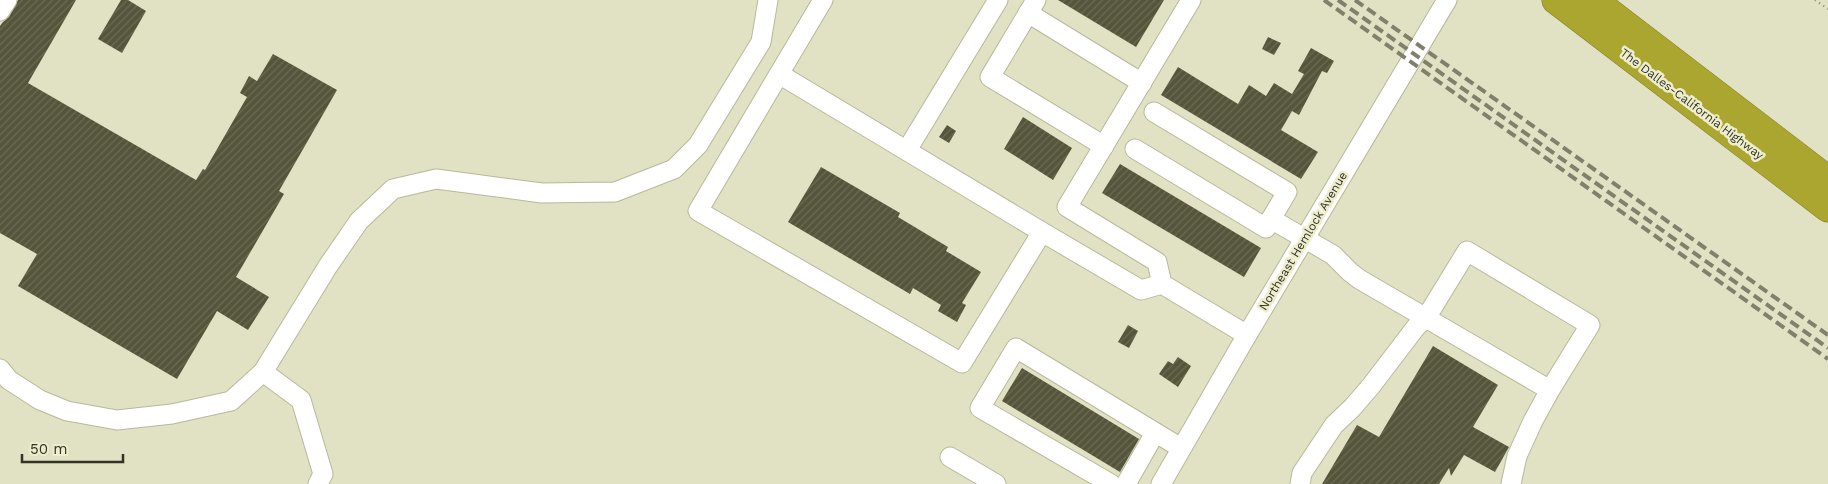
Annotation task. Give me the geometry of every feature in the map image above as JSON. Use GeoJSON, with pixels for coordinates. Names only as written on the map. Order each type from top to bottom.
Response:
{"type":"FeatureCollection","features":[{"type":"Feature","properties":{"kind":"highway","name":"The Dalles-California Highway"},"geometry":{"type":"LineString","coordinates":[[1556,0],[1828,208]]}},
{"type":"Feature","properties":{"kind":"highway","name":"The Dalles-California Highway"},"geometry":{"type":"LineString","coordinates":[[1592,0],[1828,180]]}},
{"type":"Feature","properties":{"kind":"street"},"geometry":{"type":"LineString","coordinates":[[0,11],[7,0]]}},
{"type":"Feature","properties":{"kind":"street"},"geometry":{"type":"LineString","coordinates":[[0,369],[9,380],[40,400],[67,411],[117,420],[172,414],[231,401],[263,372],[328,266],[359,221],[393,189],[436,179],[542,193],[616,192],[674,169],[698,145],[761,42],[768,0]]}},
{"type":"Feature","properties":{"kind":"street"},"geometry":{"type":"LineString","coordinates":[[823,0],[698,211],[962,363],[1042,232]]}},
{"type":"Feature","properties":{"kind":"street"},"geometry":{"type":"LineString","coordinates":[[907,150],[998,0]]}},
{"type":"Feature","properties":{"kind":"street"},"geometry":{"type":"LineString","coordinates":[[1191,0],[1067,207],[1157,262],[1162,284],[1247,335]]}},
{"type":"Feature","properties":{"kind":"street","name":"Northeast Hemlock Avenue"},"geometry":{"type":"LineString","coordinates":[[1161,484],[1247,335],[1447,0]]}},
{"type":"Feature","properties":{"kind":"street"},"geometry":{"type":"LineString","coordinates":[[1104,146],[990,77],[1032,7],[1142,82]]}},
{"type":"Feature","properties":{"kind":"street"},"geometry":{"type":"LineString","coordinates":[[779,74],[1141,290],[1162,284]]}},
{"type":"Feature","properties":{"kind":"street"},"geometry":{"type":"LineString","coordinates":[[1135,149],[1266,228],[1287,192],[1154,112]]}},
{"type":"Feature","properties":{"kind":"street"},"geometry":{"type":"LineString","coordinates":[[1271,219],[1333,255],[1359,279],[1550,390]]}},
{"type":"Feature","properties":{"kind":"street"},"geometry":{"type":"LineString","coordinates":[[1300,484],[1302,473],[1334,425],[1352,408],[1416,327],[1426,318],[1466,251],[1590,325],[1533,421],[1517,456],[1511,484]]}},
{"type":"Feature","properties":{"kind":"street"},"geometry":{"type":"LineString","coordinates":[[1111,484],[980,408],[1016,348],[1181,448]]}},
{"type":"Feature","properties":{"kind":"street"},"geometry":{"type":"LineString","coordinates":[[263,372],[301,400],[323,474],[318,484]]}},
{"type":"Feature","properties":{"kind":"street"},"geometry":{"type":"LineString","coordinates":[[1126,484],[1156,433]]}},
{"type":"Feature","properties":{"kind":"street"},"geometry":{"type":"LineString","coordinates":[[950,457],[996,484]]}},
{"type":"Feature","properties":{"kind":"path"},"geometry":{"type":"LineString","coordinates":[[1815,0],[1828,9]]}},
{"type":"Feature","properties":{"kind":"building"},"geometry":{"type":"Polygon","coordinates":[[[18,0],[76,0],[28,83],[196,180],[203,169],[205,170],[247,97],[240,93],[249,76],[257,81],[273,54],[337,90],[279,191],[284,194],[236,277],[269,297],[248,330],[217,311],[177,379],[18,286],[37,254],[0,233],[0,26],[9,17],[18,0]]]}},
{"type":"Feature","properties":{"kind":"building"},"geometry":{"type":"Polygon","coordinates":[[[121,0],[128,0],[146,11],[122,53],[98,39],[121,0]]]}},
{"type":"Feature","properties":{"kind":"building"},"geometry":{"type":"Polygon","coordinates":[[[1058,0],[1164,0],[1136,47],[1058,0]]]}},
{"type":"Feature","properties":{"kind":"building"},"geometry":{"type":"Polygon","coordinates":[[[1268,37],[1281,43],[1274,55],[1262,49],[1268,37]]]}},
{"type":"Feature","properties":{"kind":"building"},"geometry":{"type":"Polygon","coordinates":[[[1311,48],[1334,61],[1327,73],[1322,71],[1299,115],[1292,111],[1281,130],[1318,152],[1301,179],[1161,95],[1178,67],[1238,104],[1249,85],[1266,96],[1274,83],[1292,94],[1304,74],[1298,71],[1311,48]]]}},
{"type":"Feature","properties":{"kind":"building"},"geometry":{"type":"Polygon","coordinates":[[[1023,117],[1072,148],[1053,180],[1004,149],[1023,117]]]}},
{"type":"Feature","properties":{"kind":"building"},"geometry":{"type":"Polygon","coordinates":[[[947,125],[956,131],[949,143],[939,137],[947,125]]]}},
{"type":"Feature","properties":{"kind":"building"},"geometry":{"type":"Polygon","coordinates":[[[1120,164],[1261,248],[1244,277],[1102,193],[1120,164]]]}},
{"type":"Feature","properties":{"kind":"building"},"geometry":{"type":"Polygon","coordinates":[[[821,167],[900,213],[898,217],[948,247],[946,251],[981,272],[962,303],[966,305],[957,322],[938,311],[941,305],[913,288],[910,294],[788,222],[821,167]]]}},
{"type":"Feature","properties":{"kind":"building"},"geometry":{"type":"Polygon","coordinates":[[[1128,325],[1138,331],[1129,348],[1118,342],[1128,325]]]}},
{"type":"Feature","properties":{"kind":"building"},"geometry":{"type":"Polygon","coordinates":[[[1433,346],[1498,385],[1473,427],[1509,447],[1495,472],[1464,455],[1451,476],[1449,468],[1439,484],[1322,484],[1357,425],[1379,437],[1433,346]]]}},
{"type":"Feature","properties":{"kind":"building"},"geometry":{"type":"Polygon","coordinates":[[[1178,357],[1191,366],[1178,387],[1159,374],[1168,361],[1173,364],[1178,357]]]}},
{"type":"Feature","properties":{"kind":"building"},"geometry":{"type":"Polygon","coordinates":[[[1022,368],[1139,439],[1120,472],[1002,401],[1022,368]]]}},
{"type":"Feature","properties":{"kind":"railway"},"geometry":{"type":"LineString","coordinates":[[1324,0],[1828,359]]}},
{"type":"Feature","properties":{"kind":"railway"},"geometry":{"type":"LineString","coordinates":[[1338,0],[1828,348]]}},
{"type":"Feature","properties":{"kind":"railway"},"geometry":{"type":"LineString","coordinates":[[1355,0],[1828,335]]}}]}
